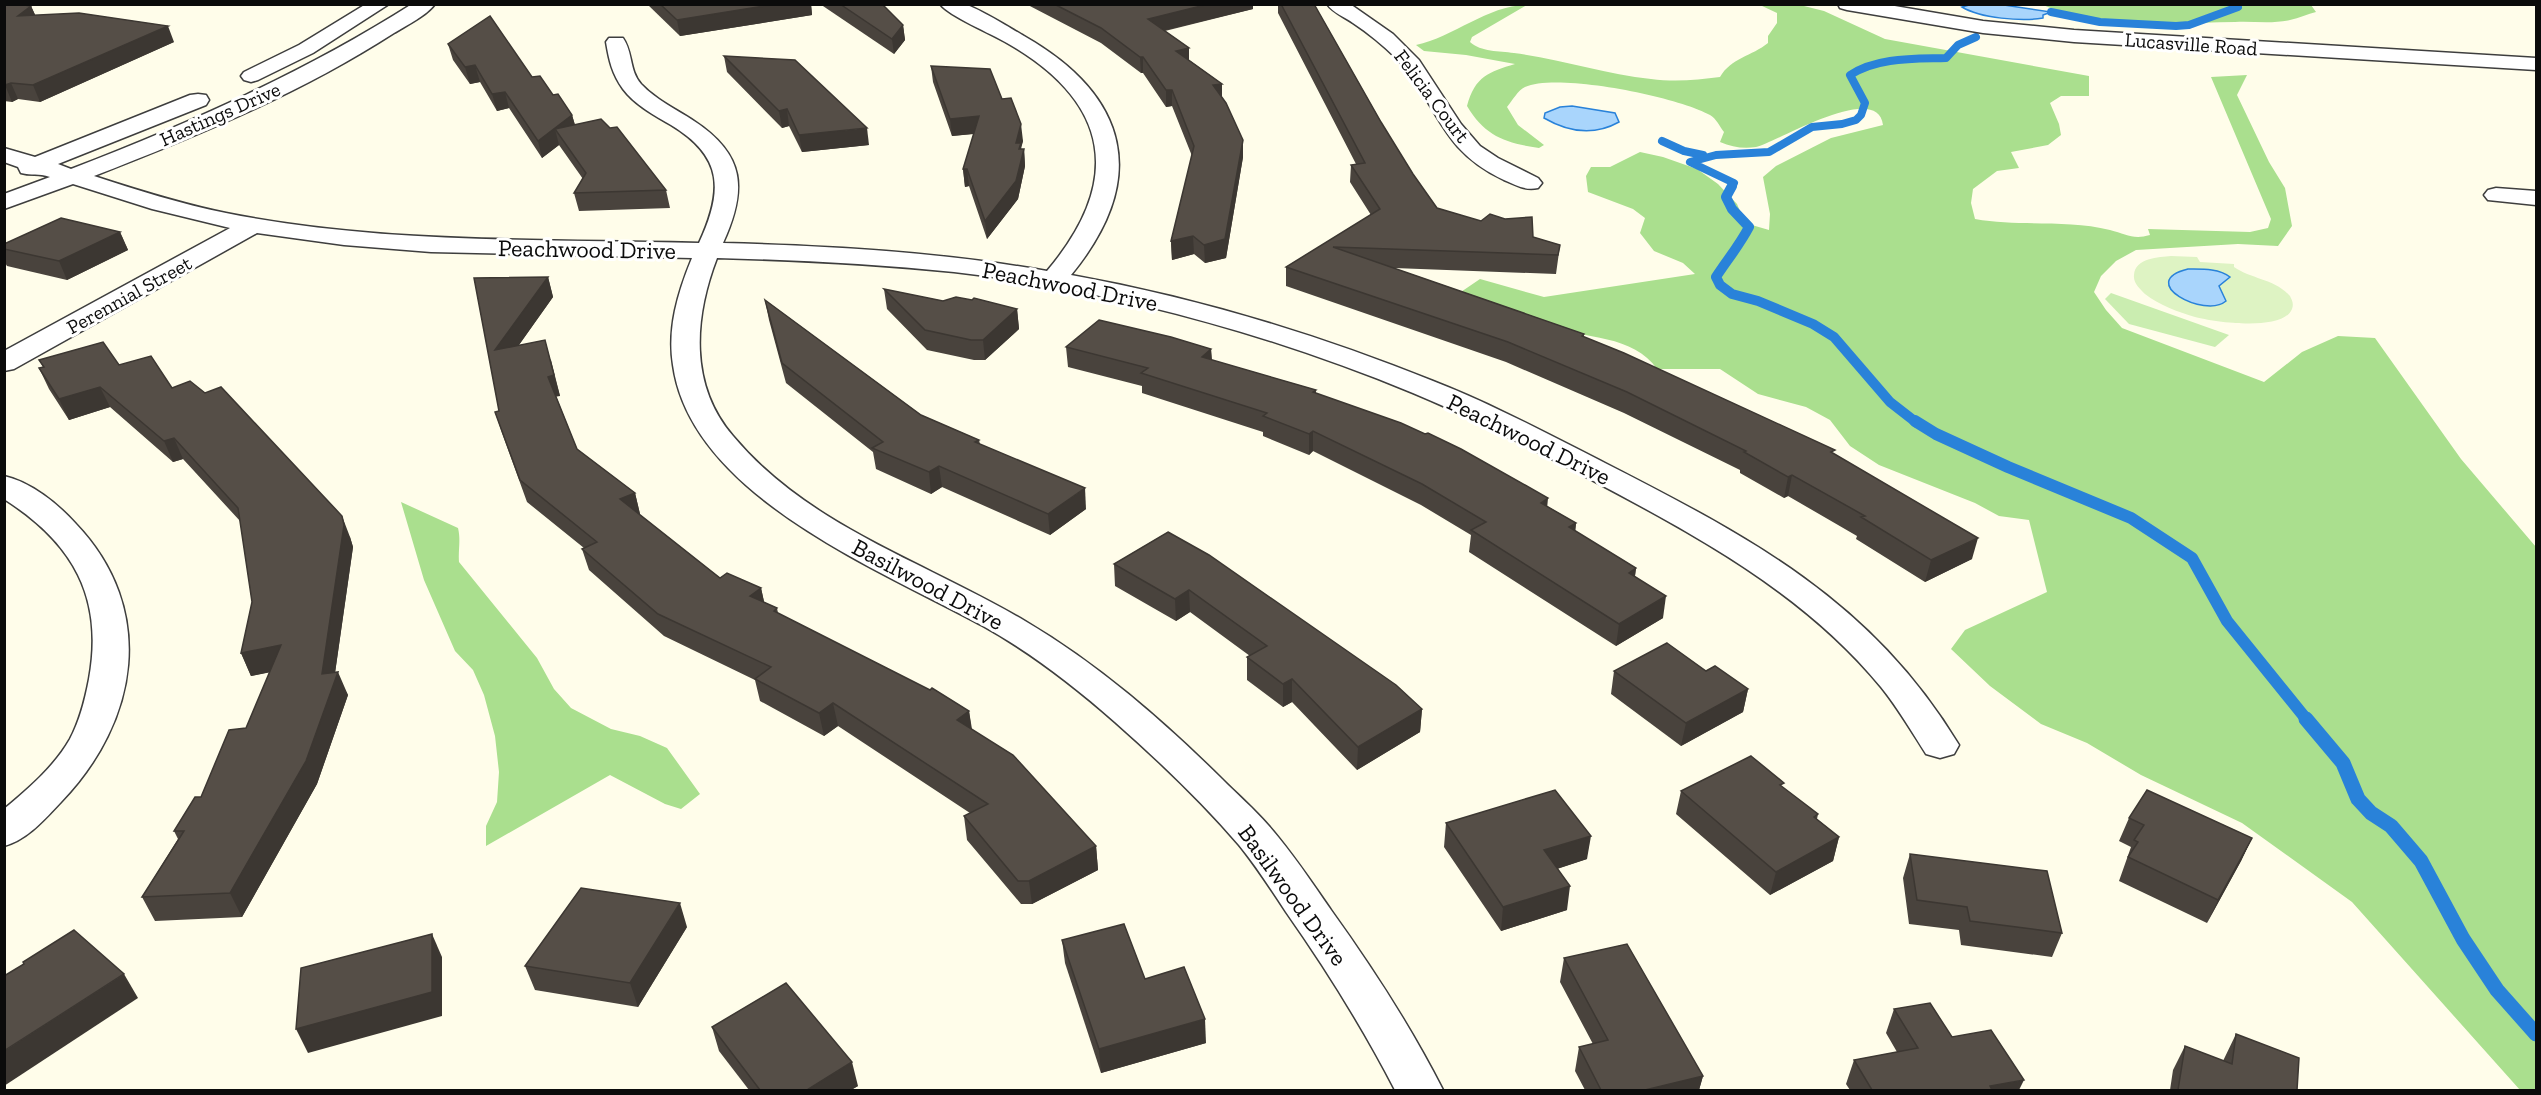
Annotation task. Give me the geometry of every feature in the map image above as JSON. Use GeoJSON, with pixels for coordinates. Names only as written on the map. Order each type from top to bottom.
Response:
{"type":"FeatureCollection","features":[{"type":"Feature","properties":{"kind":"street","name":"Hastings Drive"},"geometry":{"type":"LineString","coordinates":[[4,177],[226,88],[306,49],[380,4]]}},
{"type":"Feature","properties":{"kind":"street","name":"Hastings Drive"},"geometry":{"type":"LineString","coordinates":[[4,202],[159,142],[305,75],[356,48],[426,4]]}},
{"type":"Feature","properties":{"kind":"street"},"geometry":{"type":"LineString","coordinates":[[949,4],[1048,60],[1069,78],[1090,103],[1105,130],[1108,147],[1108,177],[1099,209],[1082,243],[1054,279]]}},
{"type":"Feature","properties":{"kind":"street","name":"Felicia Court"},"geometry":{"type":"LineString","coordinates":[[1336,4],[1366,22],[1394,45],[1413,66],[1432,97],[1466,143],[1491,164],[1530,183]]}},
{"type":"Feature","properties":{"kind":"street","name":"Lucasville Road"},"geometry":{"type":"LineString","coordinates":[[1847,4],[1983,27],[2074,36],[2536,64]]}},
{"type":"Feature","properties":{"kind":"street","name":"Basilwood Drive"},"geometry":{"type":"LineString","coordinates":[[616,42],[616,60],[634,91],[703,138],[722,164],[729,195],[722,222],[707,251],[689,302],[684,337],[688,373],[697,402],[713,431],[742,466],[773,493],[820,526],[1000,621],[1033,642],[1097,688],[1176,756],[1254,836],[1329,938],[1404,1060],[1419,1090]]}},
{"type":"Feature","properties":{"kind":"street","name":"Peachwood Drive"},"geometry":{"type":"LineString","coordinates":[[4,155],[167,205],[252,226],[369,240],[435,245],[872,257],[957,265],[1054,279],[1218,316],[1312,346],[1426,389],[1562,453],[1755,556],[1809,595],[1850,630],[1895,679],[1940,745]]}},
{"type":"Feature","properties":{"kind":"street"},"geometry":{"type":"LineString","coordinates":[[2496,195],[2536,198]]}},
{"type":"Feature","properties":{"kind":"street","name":"Perennial Street"},"geometry":{"type":"LineString","coordinates":[[4,363],[252,226]]}},
{"type":"Feature","properties":{"kind":"street"},"geometry":{"type":"LineString","coordinates":[[4,485],[31,500],[72,536],[101,580],[112,622],[110,670],[96,725],[73,763],[40,801],[4,832]]}},
{"type":"Feature","properties":{"kind":"green space"},"geometry":{"type":"Polygon","coordinates":[[[1796,4],[1824,11],[1885,39],[2089,76],[2089,96],[2061,96],[2050,103],[2061,135],[2048,145],[2011,152],[2019,168],[1997,171],[1973,189],[1971,203],[1975,219],[2008,223],[2077,225],[2139,237],[2150,235],[2148,229],[2250,232],[2268,228],[2271,219],[2211,77],[2247,75],[2237,95],[2269,162],[2285,188],[2292,226],[2278,246],[2238,244],[2136,250],[2116,261],[2101,276],[2094,292],[2122,328],[2264,382],[2302,352],[2338,336],[2375,338],[2461,459],[2536,547],[2536,1090],[2520,1090],[2352,902],[2242,823],[2141,775],[2087,743],[2041,724],[1990,686],[1951,649],[1965,630],[2047,592],[2029,520],[1999,516],[1975,503],[1879,465],[1850,446],[1830,420],[1806,407],[1758,394],[1720,369],[1657,369],[1647,358],[1622,344],[1535,324],[1455,296],[1480,279],[1544,297],[1695,274],[1683,263],[1654,251],[1640,233],[1645,218],[1633,209],[1588,192],[1586,176],[1591,167],[1610,167],[1640,152],[1697,169],[1718,184],[1737,204],[1745,223],[1769,230],[1770,214],[1763,177],[1776,166],[1831,138],[1883,125],[1877,113],[1864,109],[1846,111],[1825,117],[1756,147],[1738,147],[1720,142],[1724,132],[1710,115],[1673,101],[1646,94],[1589,85],[1541,83],[1522,88],[1507,107],[1518,125],[1544,145],[1539,148],[1527,146],[1516,144],[1489,131],[1481,125],[1467,106],[1474,88],[1484,77],[1515,64],[1466,55],[1424,51],[1416,45],[1499,10],[1527,5],[1472,37],[1470,42],[1485,49],[1634,77],[1668,80],[1703,79],[1720,77],[1736,61],[1768,43],[1768,36],[1777,23],[1777,13],[1760,5],[1796,4]]]}},
{"type":"Feature","properties":{"kind":"green space"},"geometry":{"type":"Polygon","coordinates":[[[2043,5],[2311,5],[2316,12],[2283,21],[2163,23],[2088,18],[2043,5]]]}},
{"type":"Feature","properties":{"kind":"green space"},"geometry":{"type":"Polygon","coordinates":[[[2171,256],[2197,257],[2200,262],[2234,264],[2234,267],[2241,271],[2284,290],[2290,296],[2292,309],[2286,316],[2276,321],[2247,324],[2204,319],[2169,308],[2145,294],[2136,283],[2134,275],[2135,269],[2143,262],[2171,256]]]}},
{"type":"Feature","properties":{"kind":"green space"},"geometry":{"type":"Polygon","coordinates":[[[2111,293],[2229,335],[2215,347],[2129,324],[2105,299],[2111,293]]]}},
{"type":"Feature","properties":{"kind":"green space"},"geometry":{"type":"Polygon","coordinates":[[[401,502],[458,528],[459,562],[537,658],[554,689],[571,708],[611,729],[640,736],[667,748],[700,794],[681,809],[665,804],[610,775],[486,846],[486,826],[497,802],[499,772],[495,736],[484,695],[473,670],[455,651],[424,580],[401,502]]]}},
{"type":"Feature","properties":{"kind":"water"},"geometry":{"type":"Polygon","coordinates":[[[1973,4],[2004,5],[2051,12],[2043,15],[2043,18],[2013,19],[1979,14],[1962,7],[1973,4]]]}},
{"type":"Feature","properties":{"kind":"water"},"geometry":{"type":"Polygon","coordinates":[[[1572,106],[1615,113],[1619,122],[1591,131],[1562,127],[1544,118],[1545,113],[1560,107],[1572,106]]]}},
{"type":"Feature","properties":{"kind":"water"},"geometry":{"type":"Polygon","coordinates":[[[2188,269],[2215,271],[2230,277],[2219,286],[2226,301],[2216,305],[2204,305],[2179,297],[2171,290],[2169,282],[2174,275],[2188,269]]]}},
{"type":"Feature","properties":{"kind":"building"},"geometry":{"type":"Polygon","coordinates":[[[4,4],[31,6],[18,16],[79,13],[168,26],[33,85],[11,83],[5,85],[4,4]]]}},
{"type":"Feature","properties":{"kind":"building"},"geometry":{"type":"Polygon","coordinates":[[[660,4],[777,4],[677,20],[660,4]]]}},
{"type":"Feature","properties":{"kind":"building"},"geometry":{"type":"Polygon","coordinates":[[[840,4],[882,4],[903,25],[892,39],[840,4]]]}},
{"type":"Feature","properties":{"kind":"building"},"geometry":{"type":"Polygon","coordinates":[[[1054,4],[1209,4],[1148,19],[1189,48],[1176,51],[1222,84],[1213,85],[1226,103],[1243,140],[1225,239],[1204,245],[1193,236],[1171,241],[1194,146],[1172,90],[1166,90],[1143,57],[1101,28],[1054,4]]]}},
{"type":"Feature","properties":{"kind":"building"},"geometry":{"type":"Polygon","coordinates":[[[1281,4],[1314,4],[1381,122],[1437,208],[1481,221],[1490,214],[1505,219],[1532,217],[1533,237],[1560,245],[1558,255],[1333,247],[1584,334],[1582,336],[1835,450],[1831,452],[1978,538],[1931,560],[1861,517],[1865,516],[1792,475],[1788,477],[1744,452],[1746,451],[1627,392],[1508,342],[1286,267],[1380,209],[1351,165],[1365,163],[1281,4]]]}},
{"type":"Feature","properties":{"kind":"building"},"geometry":{"type":"Polygon","coordinates":[[[490,16],[532,77],[540,76],[553,95],[558,94],[572,115],[538,141],[505,92],[492,94],[475,65],[465,67],[448,44],[490,16]]]}},
{"type":"Feature","properties":{"kind":"building"},"geometry":{"type":"Polygon","coordinates":[[[724,56],[795,60],[867,128],[799,135],[787,109],[779,111],[724,56]]]}},
{"type":"Feature","properties":{"kind":"building"},"geometry":{"type":"Polygon","coordinates":[[[931,66],[990,69],[1002,99],[1011,98],[1021,124],[1016,143],[1021,143],[1019,149],[1024,149],[1016,181],[985,221],[967,169],[963,169],[979,116],[950,119],[931,66]]]}},
{"type":"Feature","properties":{"kind":"building"},"geometry":{"type":"Polygon","coordinates":[[[601,119],[610,128],[617,127],[666,190],[574,193],[586,173],[555,129],[601,119]]]}},
{"type":"Feature","properties":{"kind":"building"},"geometry":{"type":"Polygon","coordinates":[[[61,218],[120,232],[59,261],[4,249],[4,244],[61,218]]]}},
{"type":"Feature","properties":{"kind":"building"},"geometry":{"type":"Polygon","coordinates":[[[548,277],[495,350],[545,340],[554,375],[548,377],[577,449],[635,493],[620,499],[720,578],[727,573],[761,588],[750,596],[777,608],[774,611],[930,690],[932,688],[969,711],[957,720],[1013,755],[1096,846],[1029,881],[1018,881],[964,816],[988,804],[833,703],[819,713],[755,679],[771,667],[658,614],[582,549],[597,542],[520,480],[495,412],[499,411],[474,278],[548,277]]]}},
{"type":"Feature","properties":{"kind":"building"},"geometry":{"type":"Polygon","coordinates":[[[884,289],[943,301],[956,297],[972,300],[974,298],[1017,309],[983,340],[971,340],[925,330],[884,289]]]}},
{"type":"Feature","properties":{"kind":"building"},"geometry":{"type":"Polygon","coordinates":[[[765,300],[921,415],[979,440],[975,442],[1085,488],[1048,514],[939,466],[929,472],[872,448],[883,442],[782,363],[765,300]]]}},
{"type":"Feature","properties":{"kind":"building"},"geometry":{"type":"Polygon","coordinates":[[[1099,320],[1211,349],[1202,357],[1316,390],[1313,392],[1401,423],[1425,434],[1428,433],[1461,449],[1548,498],[1541,503],[1576,523],[1569,527],[1636,568],[1629,573],[1666,596],[1619,624],[1471,530],[1486,522],[1422,484],[1313,431],[1309,434],[1263,416],[1267,413],[1141,373],[1148,368],[1066,347],[1099,320]]]}},
{"type":"Feature","properties":{"kind":"building"},"geometry":{"type":"Polygon","coordinates":[[[103,342],[119,365],[151,356],[172,388],[190,381],[205,393],[221,387],[342,516],[344,525],[322,674],[338,672],[306,761],[230,893],[142,897],[184,831],[174,831],[195,797],[201,797],[229,730],[246,728],[281,645],[241,653],[252,602],[238,508],[174,438],[164,441],[100,387],[59,399],[39,368],[44,367],[39,360],[103,342]]]}},
{"type":"Feature","properties":{"kind":"building"},"geometry":{"type":"Polygon","coordinates":[[[1168,532],[1209,555],[1396,685],[1422,709],[1358,747],[1292,679],[1283,684],[1247,657],[1267,646],[1189,590],[1175,599],[1114,564],[1168,532]]]}},
{"type":"Feature","properties":{"kind":"building"},"geometry":{"type":"Polygon","coordinates":[[[1667,643],[1706,671],[1715,666],[1748,689],[1686,723],[1614,671],[1667,643]]]}},
{"type":"Feature","properties":{"kind":"building"},"geometry":{"type":"Polygon","coordinates":[[[1751,756],[1784,783],[1780,785],[1818,814],[1814,817],[1839,837],[1776,872],[1681,791],[1751,756]]]}},
{"type":"Feature","properties":{"kind":"building"},"geometry":{"type":"Polygon","coordinates":[[[1555,790],[1591,836],[1544,850],[1570,886],[1503,907],[1446,823],[1555,790]]]}},
{"type":"Feature","properties":{"kind":"building"},"geometry":{"type":"Polygon","coordinates":[[[2147,790],[2252,838],[2218,900],[2128,857],[2138,842],[2134,840],[2144,825],[2129,818],[2147,790]]]}},
{"type":"Feature","properties":{"kind":"building"},"geometry":{"type":"Polygon","coordinates":[[[1910,854],[2047,871],[2062,933],[1970,921],[1967,907],[1917,900],[1910,854]]]}},
{"type":"Feature","properties":{"kind":"building"},"geometry":{"type":"Polygon","coordinates":[[[581,888],[680,903],[630,983],[525,966],[581,888]]]}},
{"type":"Feature","properties":{"kind":"building"},"geometry":{"type":"Polygon","coordinates":[[[1124,924],[1145,979],[1184,967],[1205,1019],[1099,1049],[1062,940],[1124,924]]]}},
{"type":"Feature","properties":{"kind":"building"},"geometry":{"type":"Polygon","coordinates":[[[74,930],[124,974],[4,1051],[4,976],[74,930]]]}},
{"type":"Feature","properties":{"kind":"building"},"geometry":{"type":"Polygon","coordinates":[[[432,934],[432,992],[296,1029],[301,968],[432,934]]]}},
{"type":"Feature","properties":{"kind":"building"},"geometry":{"type":"Polygon","coordinates":[[[1627,944],[1703,1076],[1645,1090],[1601,1090],[1579,1047],[1608,1040],[1564,958],[1627,944]]]}},
{"type":"Feature","properties":{"kind":"building"},"geometry":{"type":"Polygon","coordinates":[[[786,983],[852,1062],[807,1090],[760,1090],[712,1027],[786,983]]]}},
{"type":"Feature","properties":{"kind":"building"},"geometry":{"type":"Polygon","coordinates":[[[1930,1003],[1952,1037],[1991,1030],[2024,1080],[1990,1086],[1992,1090],[1872,1090],[1854,1060],[1918,1048],[1894,1009],[1930,1003]]]}},
{"type":"Feature","properties":{"kind":"building"},"geometry":{"type":"Polygon","coordinates":[[[2236,1034],[2299,1058],[2297,1090],[2178,1090],[2185,1046],[2232,1064],[2236,1034]]]}},
{"type":"Feature","properties":{"kind":"waterway"},"geometry":{"type":"LineString","coordinates":[[2051,12],[2100,22],[2176,26],[2189,25],[2238,7]]}},
{"type":"Feature","properties":{"kind":"waterway"},"geometry":{"type":"LineString","coordinates":[[1732,187],[1734,183],[1690,162],[1716,155],[1769,152],[1812,127],[1856,120],[1861,115],[1865,103],[1850,75],[1884,62],[1946,58],[1958,45],[1976,37]]}},
{"type":"Feature","properties":{"kind":"waterway"},"geometry":{"type":"LineString","coordinates":[[1662,141],[1684,151],[1703,155]]}},
{"type":"Feature","properties":{"kind":"waterway"},"geometry":{"type":"LineString","coordinates":[[1732,186],[1726,197],[1732,209],[1749,227],[1716,277],[1720,285],[1732,294],[1758,301],[1813,324],[1834,337],[1890,402],[1917,423]]}},
{"type":"Feature","properties":{"kind":"waterway"},"geometry":{"type":"LineString","coordinates":[[1915,421],[1936,434],[2008,467],[2131,518],[2192,558],[2227,621],[2307,720]]}},
{"type":"Feature","properties":{"kind":"waterway"},"geometry":{"type":"LineString","coordinates":[[2306,719],[2343,763],[2358,799],[2371,813],[2391,826],[2421,861],[2463,939],[2497,990],[2536,1034]]}}]}
